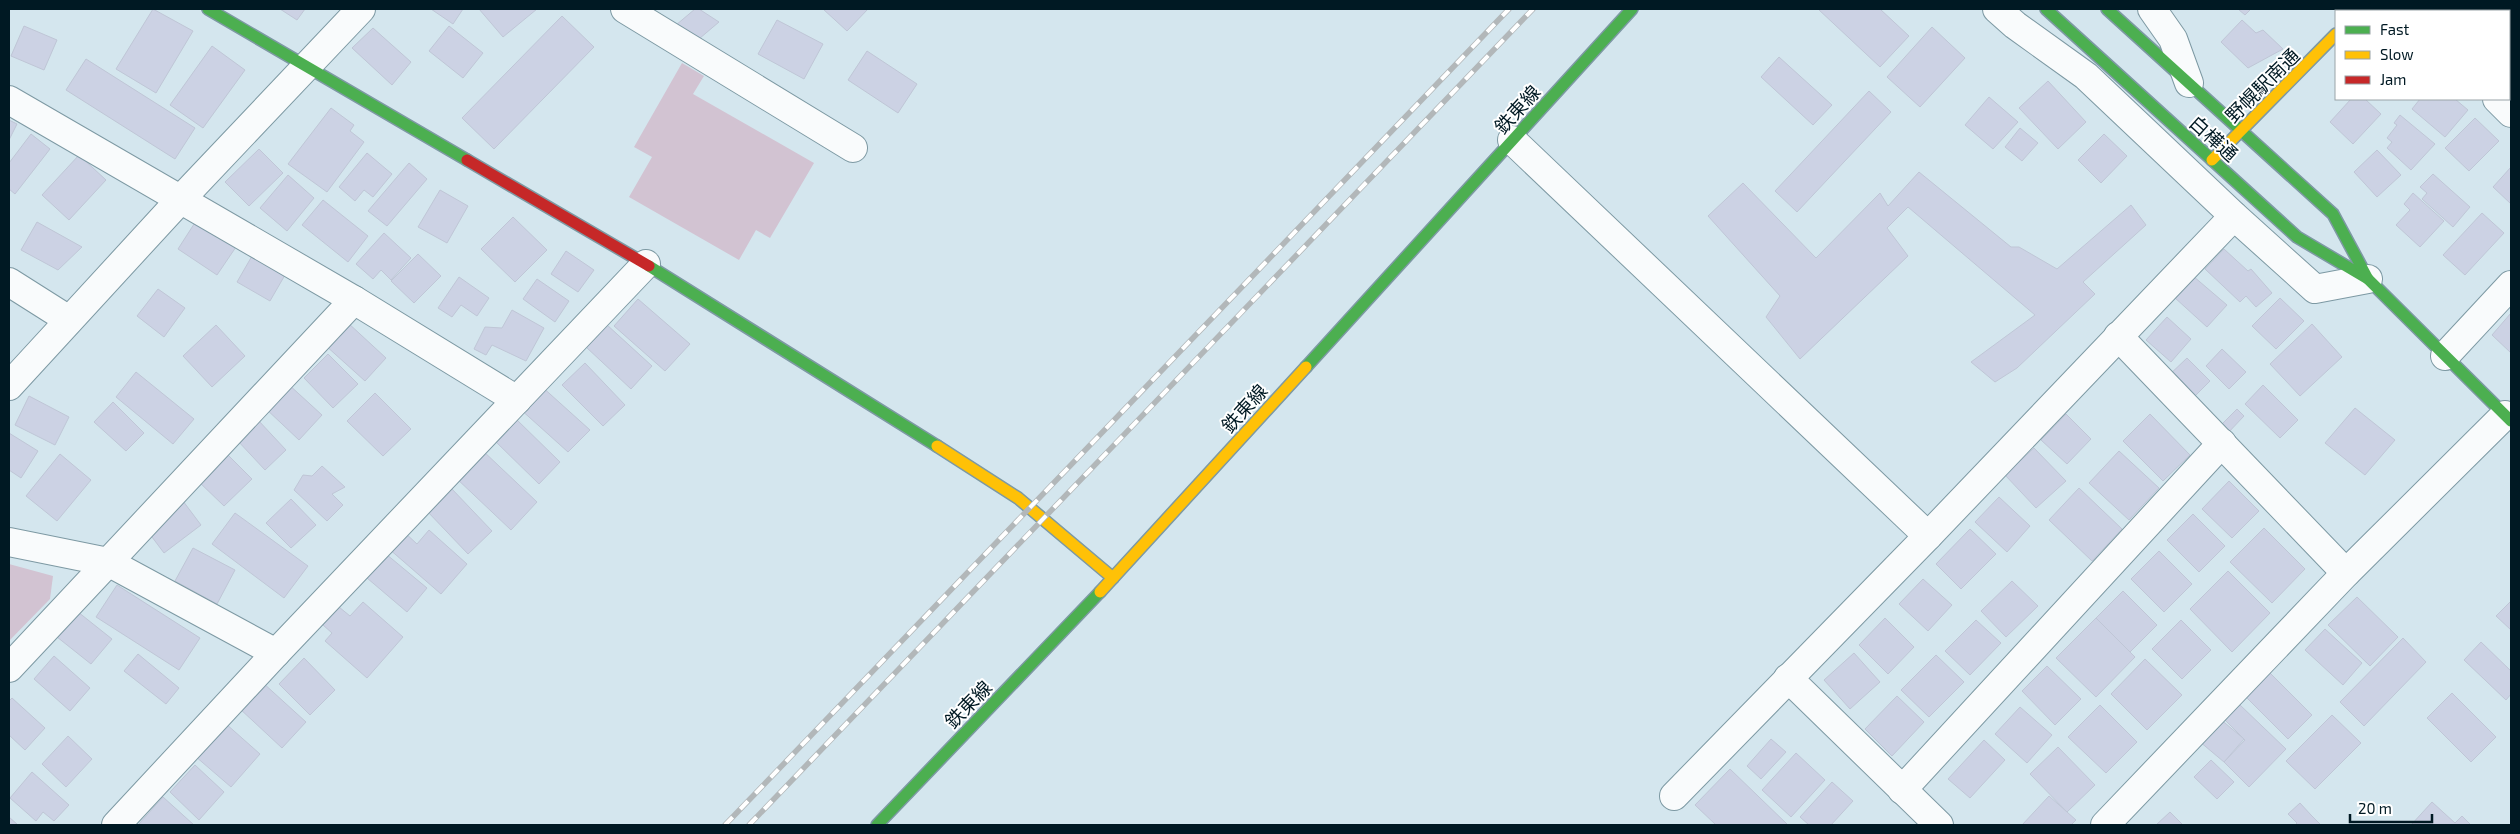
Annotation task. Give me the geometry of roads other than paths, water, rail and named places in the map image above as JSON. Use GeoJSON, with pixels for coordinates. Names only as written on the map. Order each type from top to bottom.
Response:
{"type":"FeatureCollection","features":[{"type":"Feature","properties":{"kind":"street"},"geometry":{"type":"LineString","coordinates":[[208,9],[646,264],[1018,498],[1113,578]]}},
{"type":"Feature","properties":{"kind":"street"},"geometry":{"type":"LineString","coordinates":[[9,386],[180,200],[361,9]]}},
{"type":"Feature","properties":{"kind":"street"},"geometry":{"type":"LineString","coordinates":[[625,9],[853,148]]}},
{"type":"Feature","properties":{"kind":"street","name":"鉄東線"},"geometry":{"type":"LineString","coordinates":[[877,825],[1113,578],[1632,9]]}},
{"type":"Feature","properties":{"kind":"street"},"geometry":{"type":"LineString","coordinates":[[1997,9],[2015,25],[2086,76],[2234,216],[2315,289],[2368,278]]}},
{"type":"Feature","properties":{"kind":"street","name":"白樺通"},"geometry":{"type":"LineString","coordinates":[[2046,9],[2297,238],[2368,278]]}},
{"type":"Feature","properties":{"kind":"street","name":"白樺通"},"geometry":{"type":"LineString","coordinates":[[2107,9],[2333,214],[2368,278],[2508,418]]}},
{"type":"Feature","properties":{"kind":"street"},"geometry":{"type":"LineString","coordinates":[[2152,9],[2173,39],[2189,83]]}},
{"type":"Feature","properties":{"kind":"street","name":"野幌駅南通"},"geometry":{"type":"LineString","coordinates":[[2212,160],[2335,35]]}},
{"type":"Feature","properties":{"kind":"street"},"geometry":{"type":"LineString","coordinates":[[9,100],[354,300],[516,400]]}},
{"type":"Feature","properties":{"kind":"street"},"geometry":{"type":"LineString","coordinates":[[2498,100],[2511,113]]}},
{"type":"Feature","properties":{"kind":"street"},"geometry":{"type":"LineString","coordinates":[[1512,140],[1928,536]]}},
{"type":"Feature","properties":{"kind":"street"},"geometry":{"type":"LineString","coordinates":[[1674,796],[1928,536],[2234,216]]}},
{"type":"Feature","properties":{"kind":"street"},"geometry":{"type":"LineString","coordinates":[[116,825],[276,653],[646,264]]}},
{"type":"Feature","properties":{"kind":"street"},"geometry":{"type":"LineString","coordinates":[[9,282],[70,320]]}},
{"type":"Feature","properties":{"kind":"street"},"geometry":{"type":"LineString","coordinates":[[2445,356],[2511,285]]}},
{"type":"Feature","properties":{"kind":"street"},"geometry":{"type":"LineString","coordinates":[[9,668],[354,300]]}},
{"type":"Feature","properties":{"kind":"street"},"geometry":{"type":"LineString","coordinates":[[2118,336],[2346,573]]}},
{"type":"Feature","properties":{"kind":"street"},"geometry":{"type":"LineString","coordinates":[[2104,825],[2346,573],[2508,418]]}},
{"type":"Feature","properties":{"kind":"street"},"geometry":{"type":"LineString","coordinates":[[1902,790],[2222,443]]}},
{"type":"Feature","properties":{"kind":"street"},"geometry":{"type":"LineString","coordinates":[[9,542],[108,562],[276,653]]}},
{"type":"Feature","properties":{"kind":"street"},"geometry":{"type":"LineString","coordinates":[[1788,678],[1939,825]]}},
{"type":"Feature","properties":{"kind":"railway"},"geometry":{"type":"LineString","coordinates":[[725,825],[1509,9]]}},
{"type":"Feature","properties":{"kind":"railway"},"geometry":{"type":"LineString","coordinates":[[749,825],[1533,9]]}}]}
